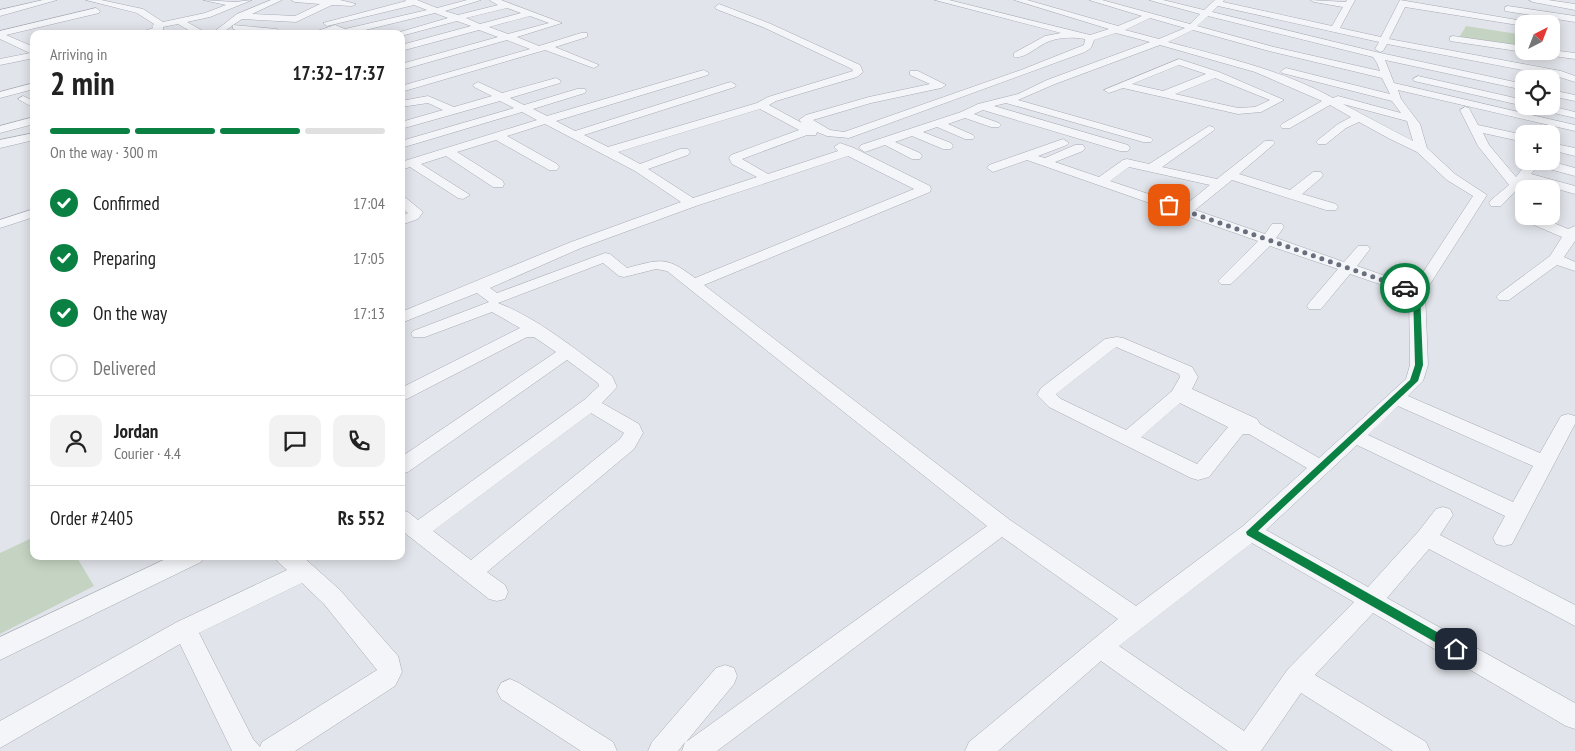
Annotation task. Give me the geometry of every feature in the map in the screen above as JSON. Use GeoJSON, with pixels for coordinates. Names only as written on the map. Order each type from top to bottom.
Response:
{"type":"FeatureCollection","features":[{"type":"Feature","properties":{"kind":"street"},"geometry":{"type":"LineString","coordinates":[[1,7],[23,0]]}},
{"type":"Feature","properties":{"kind":"street"},"geometry":{"type":"LineString","coordinates":[[1,7],[15,9],[53,0]]}},
{"type":"Feature","properties":{"kind":"street"},"geometry":{"type":"LineString","coordinates":[[90,0],[140,12],[163,29],[180,21],[224,10],[248,0]]}},
{"type":"Feature","properties":{"kind":"street"},"geometry":{"type":"LineString","coordinates":[[113,4],[130,0]]}},
{"type":"Feature","properties":{"kind":"street"},"geometry":{"type":"LineString","coordinates":[[207,0],[237,4]]}},
{"type":"Feature","properties":{"kind":"street"},"geometry":{"type":"LineString","coordinates":[[221,30],[244,15],[278,0]]}},
{"type":"Feature","properties":{"kind":"street"},"geometry":{"type":"LineString","coordinates":[[271,18],[301,0],[352,4]]}},
{"type":"Feature","properties":{"kind":"street"},"geometry":{"type":"LineString","coordinates":[[331,26],[329,18],[361,0]]}},
{"type":"Feature","properties":{"kind":"street"},"geometry":{"type":"LineString","coordinates":[[354,30],[430,0]]}},
{"type":"Feature","properties":{"kind":"street"},"geometry":{"type":"LineString","coordinates":[[437,10],[477,0]]}},
{"type":"Feature","properties":{"kind":"street"},"geometry":{"type":"LineString","coordinates":[[405,66],[558,23],[494,0]]}},
{"type":"Feature","properties":{"kind":"street"},"geometry":{"type":"LineString","coordinates":[[939,0],[1090,38],[1117,30],[1150,15]]}},
{"type":"Feature","properties":{"kind":"street"},"geometry":{"type":"LineString","coordinates":[[1018,0],[1036,4],[1075,19],[1092,14]]}},
{"type":"Feature","properties":{"kind":"street"},"geometry":{"type":"LineString","coordinates":[[1036,4],[1049,0]]}},
{"type":"Feature","properties":{"kind":"street"},"geometry":{"type":"LineString","coordinates":[[1093,0],[1394,82],[1575,128]]}},
{"type":"Feature","properties":{"kind":"street"},"geometry":{"type":"LineString","coordinates":[[1157,0],[1207,14],[1381,48],[1515,85]]}},
{"type":"Feature","properties":{"kind":"street"},"geometry":{"type":"LineString","coordinates":[[1314,0],[1349,3],[1334,30]]}},
{"type":"Feature","properties":{"kind":"street"},"geometry":{"type":"LineString","coordinates":[[1533,0],[1575,6]]}},
{"type":"Feature","properties":{"kind":"street"},"geometry":{"type":"LineString","coordinates":[[1421,149],[1381,48],[1401,1],[1460,14],[1515,22]]}},
{"type":"Feature","properties":{"kind":"street"},"geometry":{"type":"LineString","coordinates":[[224,10],[244,15],[296,19],[333,2]]}},
{"type":"Feature","properties":{"kind":"street"},"geometry":{"type":"LineString","coordinates":[[973,8],[991,2]]}},
{"type":"Feature","properties":{"kind":"street"},"geometry":{"type":"LineString","coordinates":[[865,148],[965,114],[982,106],[1022,96],[1051,82],[1160,42],[1193,27],[1218,2],[1264,10],[1334,30],[1381,48],[1450,54],[1561,74],[1575,79]]}},
{"type":"Feature","properties":{"kind":"street"},"geometry":{"type":"LineString","coordinates":[[417,5],[447,21]]}},
{"type":"Feature","properties":{"kind":"street"},"geometry":{"type":"LineString","coordinates":[[322,30],[417,5],[437,10],[508,37],[594,65]]}},
{"type":"Feature","properties":{"kind":"street"},"geometry":{"type":"LineString","coordinates":[[405,32],[507,5]]}},
{"type":"Feature","properties":{"kind":"street"},"geometry":{"type":"LineString","coordinates":[[1009,6],[1075,19],[1206,54],[1259,70],[1316,94],[1410,119]]}},
{"type":"Feature","properties":{"kind":"street"},"geometry":{"type":"LineString","coordinates":[[1498,7],[1575,19]]}},
{"type":"Feature","properties":{"kind":"street"},"geometry":{"type":"LineString","coordinates":[[606,152],[761,105],[772,99],[858,72],[857,67],[768,26],[719,8]]}},
{"type":"Feature","properties":{"kind":"street"},"geometry":{"type":"LineString","coordinates":[[0,26],[58,11]]}},
{"type":"Feature","properties":{"kind":"street"},"geometry":{"type":"LineString","coordinates":[[0,35],[96,11]]}},
{"type":"Feature","properties":{"kind":"street"},"geometry":{"type":"LineString","coordinates":[[405,47],[531,13]]}},
{"type":"Feature","properties":{"kind":"street"},"geometry":{"type":"LineString","coordinates":[[1460,14],[1458,22],[1515,31]]}},
{"type":"Feature","properties":{"kind":"street"},"geometry":{"type":"LineString","coordinates":[[55,30],[104,18]]}},
{"type":"Feature","properties":{"kind":"street"},"geometry":{"type":"LineString","coordinates":[[180,21],[195,30]]}},
{"type":"Feature","properties":{"kind":"street"},"geometry":{"type":"LineString","coordinates":[[331,26],[340,30]]}},
{"type":"Feature","properties":{"kind":"street"},"geometry":{"type":"LineString","coordinates":[[225,27],[262,30]]}},
{"type":"Feature","properties":{"kind":"street"},"geometry":{"type":"LineString","coordinates":[[1016,55],[1048,38],[1075,34]]}},
{"type":"Feature","properties":{"kind":"street"},"geometry":{"type":"LineString","coordinates":[[1450,54],[1454,34],[1515,47]]}},
{"type":"Feature","properties":{"kind":"street"},"geometry":{"type":"LineString","coordinates":[[0,35],[30,49]]}},
{"type":"Feature","properties":{"kind":"street"},"geometry":{"type":"LineString","coordinates":[[405,88],[584,35]]}},
{"type":"Feature","properties":{"kind":"street"},"geometry":{"type":"LineString","coordinates":[[0,46],[30,36]]}},
{"type":"Feature","properties":{"kind":"street"},"geometry":{"type":"LineString","coordinates":[[940,85],[855,103],[805,120],[827,133],[845,136],[1082,50],[1088,46],[1090,38]]}},
{"type":"Feature","properties":{"kind":"street"},"geometry":{"type":"LineString","coordinates":[[1226,60],[1258,45]]}},
{"type":"Feature","properties":{"kind":"street"},"geometry":{"type":"LineString","coordinates":[[1109,90],[1178,62],[1206,54]]}},
{"type":"Feature","properties":{"kind":"street"},"geometry":{"type":"LineString","coordinates":[[1560,54],[1575,56]]}},
{"type":"Feature","properties":{"kind":"street"},"geometry":{"type":"LineString","coordinates":[[1123,56],[1162,68]]}},
{"type":"Feature","properties":{"kind":"street"},"geometry":{"type":"LineString","coordinates":[[0,62],[22,57],[30,59]]}},
{"type":"Feature","properties":{"kind":"street"},"geometry":{"type":"LineString","coordinates":[[405,59],[443,76]]}},
{"type":"Feature","properties":{"kind":"street"},"geometry":{"type":"LineString","coordinates":[[1178,62],[1215,74],[1309,113]]}},
{"type":"Feature","properties":{"kind":"street"},"geometry":{"type":"LineString","coordinates":[[1281,70],[1298,75],[1394,82],[1515,102]]}},
{"type":"Feature","properties":{"kind":"street"},"geometry":{"type":"LineString","coordinates":[[406,165],[704,73]]}},
{"type":"Feature","properties":{"kind":"street"},"geometry":{"type":"LineString","coordinates":[[914,73],[940,85],[1147,140]]}},
{"type":"Feature","properties":{"kind":"street"},"geometry":{"type":"LineString","coordinates":[[1163,96],[1215,74]]}},
{"type":"Feature","properties":{"kind":"street"},"geometry":{"type":"LineString","coordinates":[[1289,82],[1298,75]]}},
{"type":"Feature","properties":{"kind":"street"},"geometry":{"type":"LineString","coordinates":[[405,125],[556,81]]}},
{"type":"Feature","properties":{"kind":"street"},"geometry":{"type":"LineString","coordinates":[[1394,82],[1464,110],[1521,125]]}},
{"type":"Feature","properties":{"kind":"street"},"geometry":{"type":"LineString","coordinates":[[573,135],[730,85]]}},
{"type":"Feature","properties":{"kind":"street"},"geometry":{"type":"LineString","coordinates":[[1122,85],[1163,96],[1244,111],[1287,103]]}},
{"type":"Feature","properties":{"kind":"street"},"geometry":{"type":"LineString","coordinates":[[478,86],[639,168],[691,202]]}},
{"type":"Feature","properties":{"kind":"street"},"geometry":{"type":"LineString","coordinates":[[4,94],[30,87]]}},
{"type":"Feature","properties":{"kind":"street"},"geometry":{"type":"LineString","coordinates":[[1183,87],[1218,100],[1247,87]]}},
{"type":"Feature","properties":{"kind":"street"},"geometry":{"type":"LineString","coordinates":[[405,144],[581,91]]}},
{"type":"Feature","properties":{"kind":"street"},"geometry":{"type":"LineString","coordinates":[[899,93],[930,105]]}},
{"type":"Feature","properties":{"kind":"street"},"geometry":{"type":"LineString","coordinates":[[4,94],[30,103]]}},
{"type":"Feature","properties":{"kind":"street"},"geometry":{"type":"LineString","coordinates":[[1316,94],[1328,102],[1421,149],[1451,177],[1488,199],[1515,212]]}},
{"type":"Feature","properties":{"kind":"street"},"geometry":{"type":"LineString","coordinates":[[1560,95],[1575,98]]}},
{"type":"Feature","properties":{"kind":"street"},"geometry":{"type":"LineString","coordinates":[[23,99],[30,97]]}},
{"type":"Feature","properties":{"kind":"street"},"geometry":{"type":"LineString","coordinates":[[405,103],[430,98],[453,111]]}},
{"type":"Feature","properties":{"kind":"street"},"geometry":{"type":"LineString","coordinates":[[1286,126],[1328,102]]}},
{"type":"Feature","properties":{"kind":"street"},"geometry":{"type":"LineString","coordinates":[[855,103],[890,120]]}},
{"type":"Feature","properties":{"kind":"street"},"geometry":{"type":"LineString","coordinates":[[692,285],[925,189],[808,131],[761,105]]}},
{"type":"Feature","properties":{"kind":"street"},"geometry":{"type":"LineString","coordinates":[[982,106],[1124,148]]}},
{"type":"Feature","properties":{"kind":"street"},"geometry":{"type":"LineString","coordinates":[[1464,110],[1489,153],[1519,180]]}},
{"type":"Feature","properties":{"kind":"street"},"geometry":{"type":"LineString","coordinates":[[1560,110],[1574,113]]}},
{"type":"Feature","properties":{"kind":"street"},"geometry":{"type":"LineString","coordinates":[[965,114],[995,125]]}},
{"type":"Feature","properties":{"kind":"street"},"geometry":{"type":"LineString","coordinates":[[1322,142],[1342,126],[1359,118]]}},
{"type":"Feature","properties":{"kind":"street"},"geometry":{"type":"LineString","coordinates":[[1,124],[30,120]]}},
{"type":"Feature","properties":{"kind":"street"},"geometry":{"type":"LineString","coordinates":[[937,123],[969,137]]}},
{"type":"Feature","properties":{"kind":"street"},"geometry":{"type":"LineString","coordinates":[[1473,127],[1515,137]]}},
{"type":"Feature","properties":{"kind":"street"},"geometry":{"type":"LineString","coordinates":[[1152,168],[1209,129]]}},
{"type":"Feature","properties":{"kind":"street"},"geometry":{"type":"LineString","coordinates":[[767,178],[736,161],[735,158],[808,131]]}},
{"type":"Feature","properties":{"kind":"street"},"geometry":{"type":"LineString","coordinates":[[912,132],[948,146]]}},
{"type":"Feature","properties":{"kind":"street"},"geometry":{"type":"LineString","coordinates":[[1560,134],[1575,137]]}},
{"type":"Feature","properties":{"kind":"street"},"geometry":{"type":"LineString","coordinates":[[498,136],[553,167]]}},
{"type":"Feature","properties":{"kind":"street"},"geometry":{"type":"LineString","coordinates":[[0,144],[30,137]]}},
{"type":"Feature","properties":{"kind":"street"},"geometry":{"type":"LineString","coordinates":[[885,141],[916,156]]}},
{"type":"Feature","properties":{"kind":"street"},"geometry":{"type":"LineString","coordinates":[[994,168],[1063,143]]}},
{"type":"Feature","properties":{"kind":"street"},"geometry":{"type":"LineString","coordinates":[[1186,211],[1269,143]]}},
{"type":"Feature","properties":{"kind":"street"},"geometry":{"type":"LineString","coordinates":[[1013,174],[1079,148]]}},
{"type":"Feature","properties":{"kind":"street"},"geometry":{"type":"LineString","coordinates":[[1560,148],[1575,152]]}},
{"type":"Feature","properties":{"kind":"street"},"geometry":{"type":"LineString","coordinates":[[407,315],[479,287],[576,245],[691,202],[850,151]]}},
{"type":"Feature","properties":{"kind":"street"},"geometry":{"type":"LineString","coordinates":[[448,152],[498,184]]}},
{"type":"Feature","properties":{"kind":"street"},"geometry":{"type":"LineString","coordinates":[[639,168],[684,152]]}},
{"type":"Feature","properties":{"kind":"street"},"geometry":{"type":"LineString","coordinates":[[1027,156],[1417,292]]}},
{"type":"Feature","properties":{"kind":"street"},"geometry":{"type":"LineString","coordinates":[[1100,182],[1127,163],[1224,179],[1292,195],[1331,207]]}},
{"type":"Feature","properties":{"kind":"street"},"geometry":{"type":"LineString","coordinates":[[406,165],[463,195]]}},
{"type":"Feature","properties":{"kind":"street"},"geometry":{"type":"LineString","coordinates":[[1560,168],[1575,172]]}},
{"type":"Feature","properties":{"kind":"street"},"geometry":{"type":"LineString","coordinates":[[1292,195],[1317,175]]}},
{"type":"Feature","properties":{"kind":"street"},"geometry":{"type":"LineString","coordinates":[[978,751],[1100,647],[1251,532],[1414,381],[1419,365],[1417,292],[1488,199],[1515,184]]}},
{"type":"Feature","properties":{"kind":"street"},"geometry":{"type":"LineString","coordinates":[[1560,188],[1575,190]]}},
{"type":"Feature","properties":{"kind":"street"},"geometry":{"type":"LineString","coordinates":[[405,204],[416,212],[413,216],[405,219]]}},
{"type":"Feature","properties":{"kind":"street"},"geometry":{"type":"LineString","coordinates":[[0,224],[30,214]]}},
{"type":"Feature","properties":{"kind":"street"},"geometry":{"type":"LineString","coordinates":[[1504,297],[1556,259],[1573,234],[1548,225]]}},
{"type":"Feature","properties":{"kind":"street"},"geometry":{"type":"LineString","coordinates":[[1226,282],[1268,240],[1277,227]]}},
{"type":"Feature","properties":{"kind":"street"},"geometry":{"type":"LineString","coordinates":[[1315,306],[1363,249]]}},
{"type":"Feature","properties":{"kind":"street"},"geometry":{"type":"LineString","coordinates":[[479,287],[495,299],[605,257],[624,273],[656,265],[671,267],[1002,526],[1136,619]]}},
{"type":"Feature","properties":{"kind":"street"},"geometry":{"type":"LineString","coordinates":[[1556,259],[1575,267]]}},
{"type":"Feature","properties":{"kind":"street"},"geometry":{"type":"LineString","coordinates":[[418,334],[492,306],[505,311],[538,332],[606,380],[608,386],[590,404],[410,524],[498,592]]}},
{"type":"Feature","properties":{"kind":"street"},"geometry":{"type":"LineString","coordinates":[[405,394],[512,337],[524,332],[538,332]]}},
{"type":"Feature","properties":{"kind":"street"},"geometry":{"type":"LineString","coordinates":[[1127,439],[1180,393],[1189,377],[1186,371],[1117,342],[1111,343],[1047,392],[1048,399],[1127,439],[1198,472],[1202,472],[1247,427]]}},
{"type":"Feature","properties":{"kind":"street"},"geometry":{"type":"LineString","coordinates":[[405,464],[567,352]]}},
{"type":"Feature","properties":{"kind":"street"},"geometry":{"type":"LineString","coordinates":[[1180,393],[1247,427],[1320,468]]}},
{"type":"Feature","properties":{"kind":"street"},"geometry":{"type":"LineString","coordinates":[[1396,398],[1544,464]]}},
{"type":"Feature","properties":{"kind":"street"},"geometry":{"type":"LineString","coordinates":[[472,572],[627,444],[634,433],[632,429],[590,404]]}},
{"type":"Feature","properties":{"kind":"street"},"geometry":{"type":"LineString","coordinates":[[1504,538],[1568,420]]}},
{"type":"Feature","properties":{"kind":"street"},"geometry":{"type":"LineString","coordinates":[[1354,436],[1518,512]]}},
{"type":"Feature","properties":{"kind":"street"},"geometry":{"type":"LineString","coordinates":[[1100,647],[1247,750],[1297,677],[1371,600],[1426,538],[1443,515]]}},
{"type":"Feature","properties":{"kind":"street"},"geometry":{"type":"LineString","coordinates":[[695,751],[1002,526]]}},
{"type":"Feature","properties":{"kind":"street"},"geometry":{"type":"LineString","coordinates":[[1251,532],[1575,717]]}},
{"type":"Feature","properties":{"kind":"street"},"geometry":{"type":"LineString","coordinates":[[1426,538],[1575,616]]}},
{"type":"Feature","properties":{"kind":"street"},"geometry":{"type":"LineString","coordinates":[[0,649],[185,560]]}},
{"type":"Feature","properties":{"kind":"street"},"geometry":{"type":"LineString","coordinates":[[271,751],[386,678],[390,672],[389,664],[351,618],[291,560]]}},
{"type":"Feature","properties":{"kind":"street"},"geometry":{"type":"LineString","coordinates":[[0,735],[186,629],[305,572]]}},
{"type":"Feature","properties":{"kind":"street"},"geometry":{"type":"LineString","coordinates":[[186,629],[244,748],[248,751]]}},
{"type":"Feature","properties":{"kind":"street"},"geometry":{"type":"LineString","coordinates":[[661,751],[725,676]]}},
{"type":"Feature","properties":{"kind":"street"},"geometry":{"type":"LineString","coordinates":[[1297,677],[1416,751]]}},
{"type":"Feature","properties":{"kind":"street"},"geometry":{"type":"LineString","coordinates":[[510,691],[604,751]]}},
{"type":"Feature","properties":{"kind":"green space"},"geometry":{"type":"Polygon","coordinates":[[[1466,26],[1515,34],[1515,49],[1457,41],[1466,26]]]}},
{"type":"Feature","properties":{"kind":"green space"},"geometry":{"type":"Polygon","coordinates":[[[30,539],[30,560],[78,560],[94,586],[0,634],[0,553],[30,539]]]}},
{"type":"Feature","properties":{"kind":"way so far"},"geometry":{"type":"LineString","coordinates":[[1169,205],[1405,288]]}},
{"type":"Feature","properties":{"kind":"route"},"geometry":{"type":"LineString","coordinates":[[1405,288],[1417,292],[1419,365],[1414,381],[1251,532],[1456,649]]}}]}
